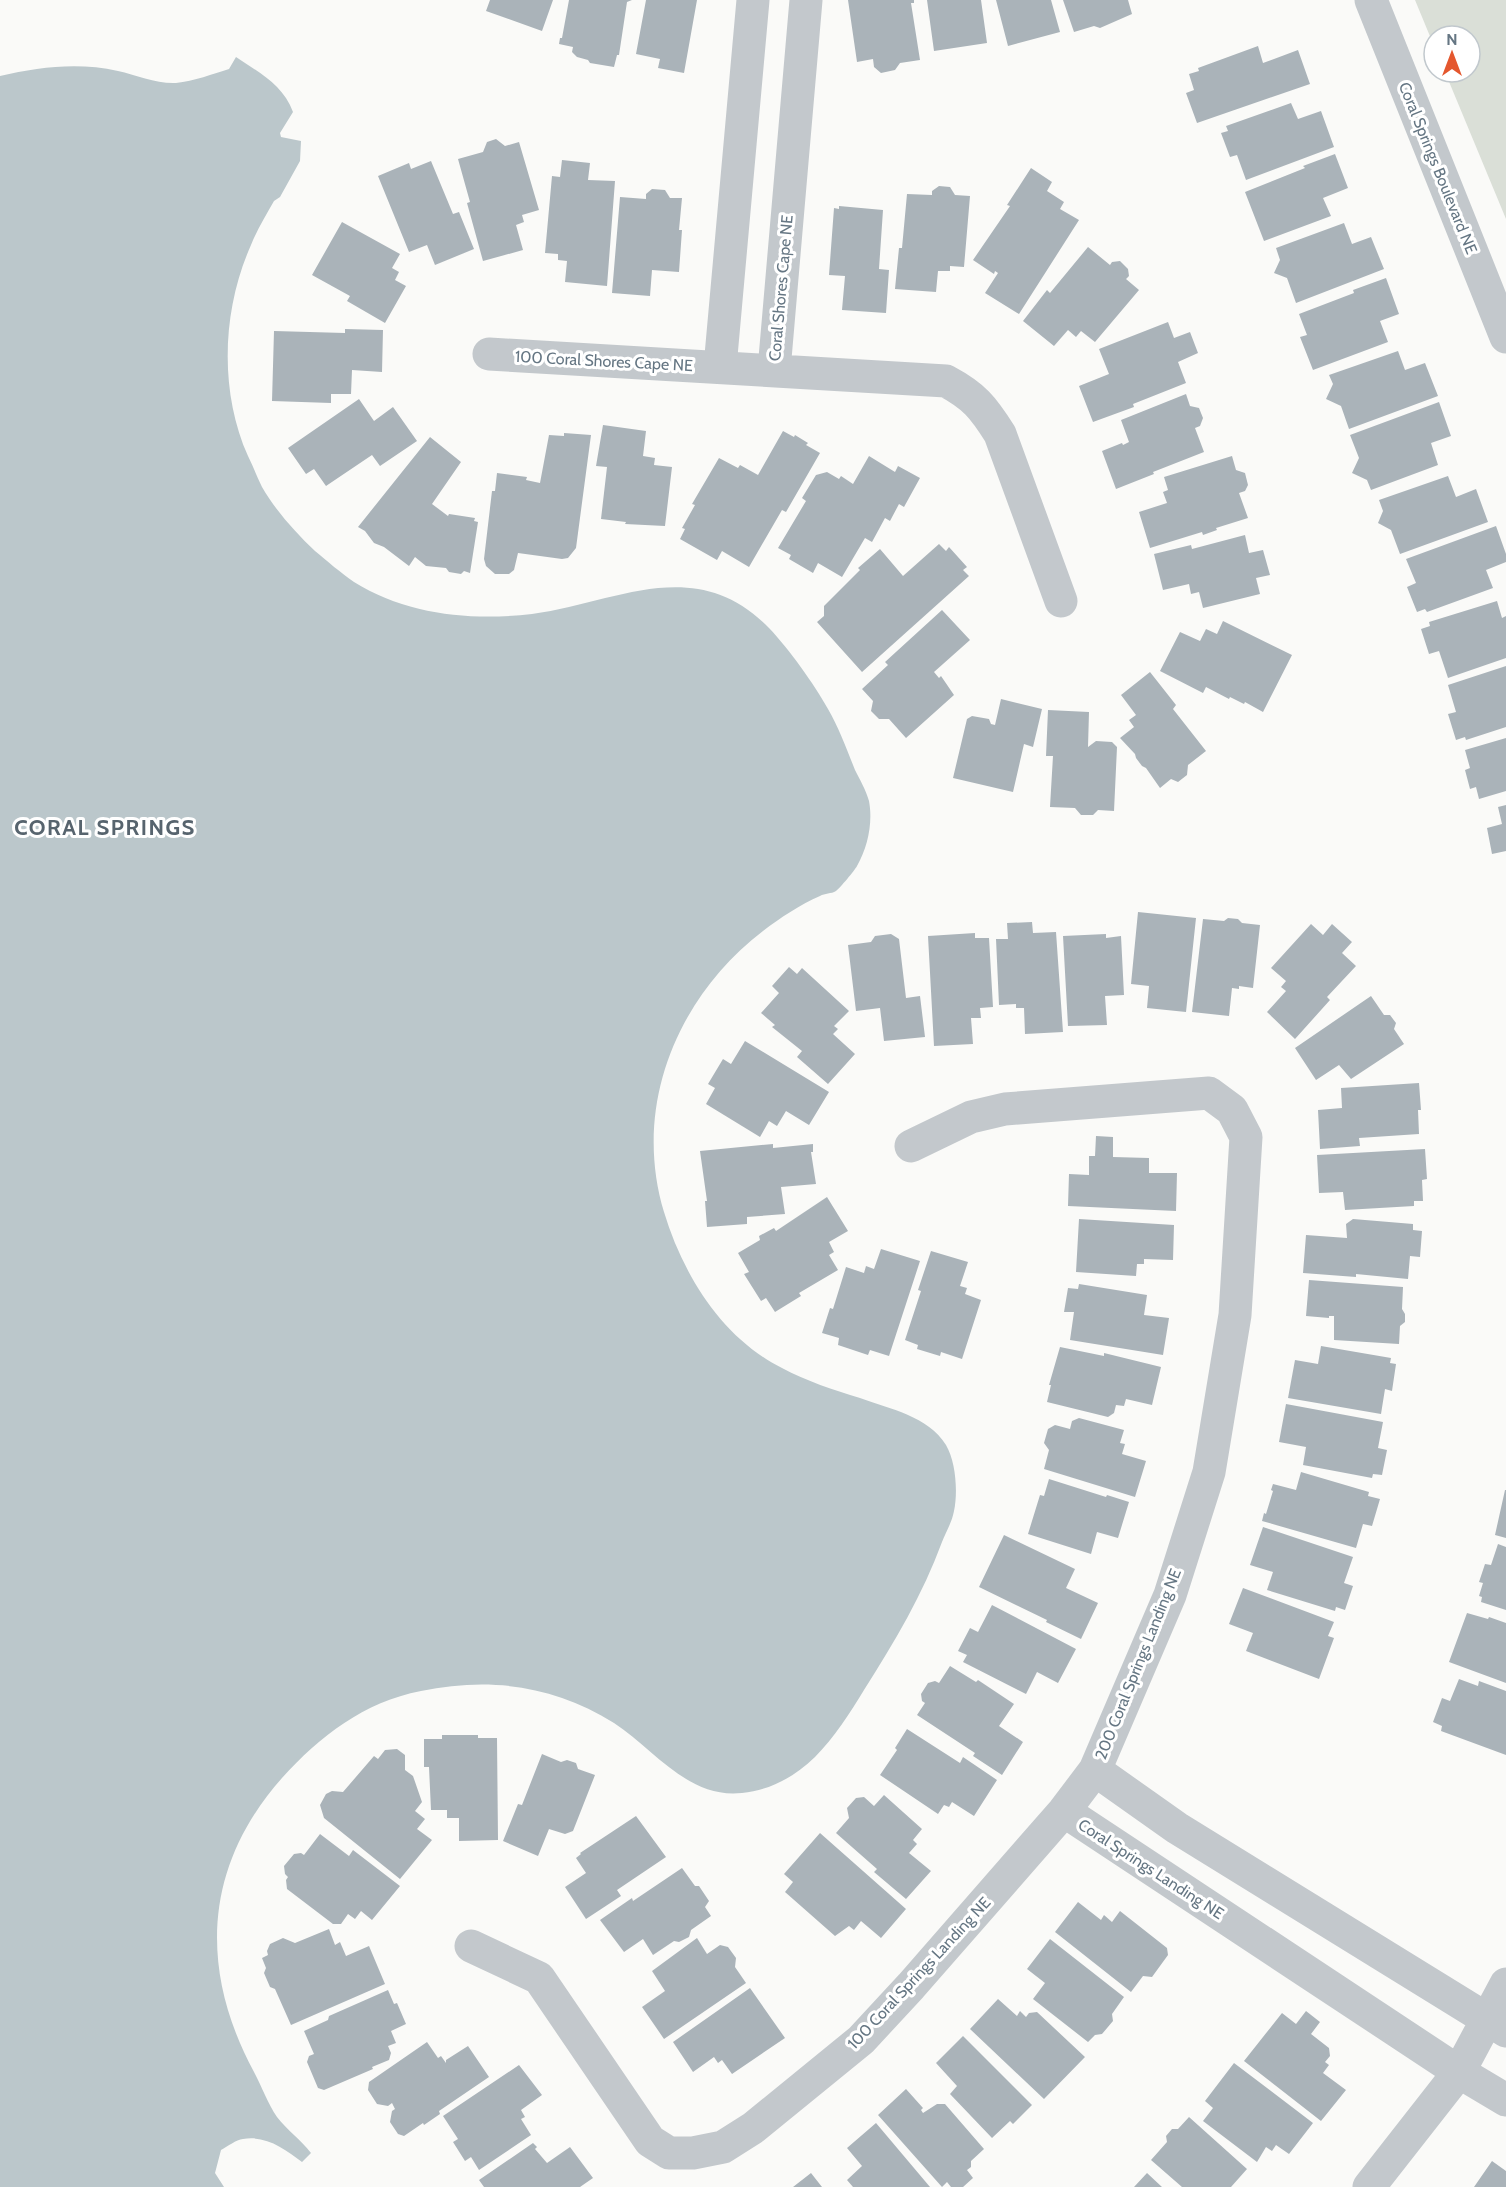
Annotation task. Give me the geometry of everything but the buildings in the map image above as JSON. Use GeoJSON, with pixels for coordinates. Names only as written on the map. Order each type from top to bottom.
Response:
{"type":"FeatureCollection","features":[{"type":"Feature","properties":{"kind":"street"},"geometry":{"type":"LineString","coordinates":[[720,367],[753,0]]}},
{"type":"Feature","properties":{"kind":"street","name":"Coral Shores Cape NE"},"geometry":{"type":"LineString","coordinates":[[720,367],[774,370],[807,0]]}},
{"type":"Feature","properties":{"kind":"street","name":"Coral Springs Boulevard NE"},"geometry":{"type":"LineString","coordinates":[[1371,0],[1506,336]]}},
{"type":"Feature","properties":{"kind":"street","name":"100 Coral Shores Cape NE"},"geometry":{"type":"LineString","coordinates":[[489,354],[720,367]]}},
{"type":"Feature","properties":{"kind":"street"},"geometry":{"type":"LineString","coordinates":[[774,370],[946,381],[967,392],[988,414],[1000,434],[1061,601]]}},
{"type":"Feature","properties":{"kind":"street","name":"200 Coral Springs Landing NE"},"geometry":{"type":"LineString","coordinates":[[911,1146],[971,1117],[1005,1109],[1209,1093],[1232,1110],[1246,1137],[1235,1315],[1209,1472],[1170,1595],[1095,1770]]}},
{"type":"Feature","properties":{"kind":"street"},"geometry":{"type":"LineString","coordinates":[[1095,1770],[1177,1828],[1497,2026]]}},
{"type":"Feature","properties":{"kind":"street","name":"Coral Springs Landing NE"},"geometry":{"type":"LineString","coordinates":[[1095,1770],[1064,1811],[1459,2072],[1506,2100]]}},
{"type":"Feature","properties":{"kind":"street","name":"100 Coral Springs Landing NE"},"geometry":{"type":"LineString","coordinates":[[471,1946],[539,1978],[650,2141],[669,2153],[693,2153],[723,2147],[753,2128],[861,2040],[1064,1811]]}},
{"type":"Feature","properties":{"kind":"street"},"geometry":{"type":"LineString","coordinates":[[1369,2187],[1497,2026],[1506,1984]]}},
{"type":"Feature","properties":{"kind":"shaded area"},"geometry":{"type":"Polygon","coordinates":[[[1415,0],[1506,0],[1506,219],[1450,84],[1482,84],[1482,24],[1425,24],[1415,0]]]}},
{"type":"Feature","properties":{"kind":"shaded area"},"geometry":{"type":"Polygon","coordinates":[[[236,57],[270,80],[283,94],[293,112],[280,133],[281,137],[301,141],[300,161],[253,239],[241,270],[234,296],[228,350],[232,405],[248,456],[262,487],[293,529],[315,551],[354,582],[396,602],[440,613],[486,617],[532,614],[655,588],[684,587],[713,592],[741,605],[769,628],[808,678],[836,724],[869,801],[869,834],[861,859],[836,891],[805,903],[783,916],[733,958],[707,988],[685,1021],[669,1056],[659,1094],[654,1133],[656,1172],[664,1212],[682,1259],[694,1281],[723,1322],[760,1355],[791,1373],[896,1410],[929,1427],[946,1445],[952,1460],[956,1486],[955,1503],[950,1523],[917,1599],[853,1708],[815,1757],[799,1771],[772,1786],[742,1793],[723,1793],[705,1788],[673,1770],[614,1723],[591,1710],[544,1692],[520,1688],[471,1685],[421,1691],[381,1703],[344,1723],[312,1748],[282,1778],[256,1812],[237,1847],[224,1883],[218,1920],[218,1958],[224,1996],[236,2034],[274,2112],[311,2153],[302,2162],[267,2141],[243,2139],[221,2150],[215,2173],[224,2187],[0,2187],[0,76],[29,70],[73,66],[103,68],[161,82],[176,83],[229,69],[236,57]]]}},
{"type":"Feature","properties":{"kind":"district","name":"CORAL SPRINGS"},"geometry":{"type":"Point","coordinates":[105,827]}}]}
